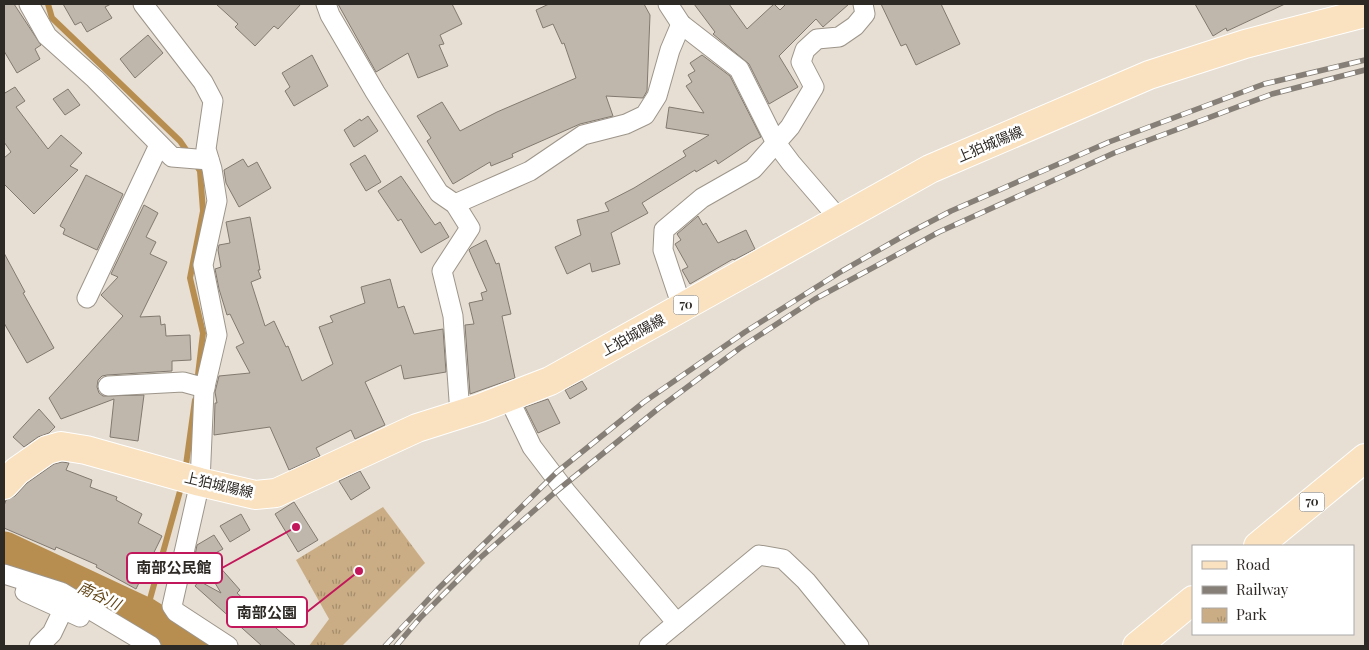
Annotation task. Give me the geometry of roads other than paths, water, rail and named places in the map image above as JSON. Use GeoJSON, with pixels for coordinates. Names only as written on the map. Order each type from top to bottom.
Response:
{"type":"FeatureCollection","features":[{"type":"Feature","properties":{"kind":"main road","name":"上狛城陽線"},"geometry":{"type":"LineString","coordinates":[[4,485],[17,472],[47,450],[61,446],[86,450],[200,482],[256,495],[276,493],[417,428],[550,381],[930,169],[1149,75],[1245,44],[1365,13]]}},
{"type":"Feature","properties":{"kind":"main road","name":"70"},"geometry":{"type":"LineString","coordinates":[[1259,545],[1365,458]]}},
{"type":"Feature","properties":{"kind":"main road"},"geometry":{"type":"LineString","coordinates":[[1137,646],[1192,601]]}},
{"type":"Feature","properties":{"kind":"street"},"geometry":{"type":"LineString","coordinates":[[29,4],[47,36],[95,79],[172,158],[209,160]]}},
{"type":"Feature","properties":{"kind":"street"},"geometry":{"type":"LineString","coordinates":[[143,4],[202,82],[213,101],[206,149],[217,201],[203,265],[217,335],[205,388],[200,482],[172,606],[176,612],[228,646]]}},
{"type":"Feature","properties":{"kind":"street"},"geometry":{"type":"LineString","coordinates":[[326,4],[330,15],[375,92],[439,193],[455,204],[470,228],[442,271],[453,316],[460,414]]}},
{"type":"Feature","properties":{"kind":"street"},"geometry":{"type":"LineString","coordinates":[[668,4],[681,24],[739,69],[776,143],[791,164],[840,220]]}},
{"type":"Feature","properties":{"kind":"street"},"geometry":{"type":"LineString","coordinates":[[682,308],[662,250],[664,230],[702,198],[753,169],[776,143],[790,127],[814,87],[801,62],[806,50],[817,39],[838,36],[855,26],[865,14],[863,4]]}},
{"type":"Feature","properties":{"kind":"street"},"geometry":{"type":"LineString","coordinates":[[455,204],[530,171],[583,135],[626,124],[645,115],[657,96],[670,50],[681,24]]}},
{"type":"Feature","properties":{"kind":"street"},"geometry":{"type":"LineString","coordinates":[[88,298],[159,145]]}},
{"type":"Feature","properties":{"kind":"street"},"geometry":{"type":"LineString","coordinates":[[108,386],[184,382],[205,388]]}},
{"type":"Feature","properties":{"kind":"street"},"geometry":{"type":"LineString","coordinates":[[508,397],[532,447],[567,493],[677,622]]}},
{"type":"Feature","properties":{"kind":"street"},"geometry":{"type":"LineString","coordinates":[[649,646],[759,555],[783,559],[806,581],[859,646]]}},
{"type":"Feature","properties":{"kind":"street"},"geometry":{"type":"LineString","coordinates":[[4,574],[61,592],[151,646]]}},
{"type":"Feature","properties":{"kind":"street"},"geometry":{"type":"LineString","coordinates":[[4,584],[64,608],[92,623],[125,646]]}},
{"type":"Feature","properties":{"kind":"street"},"geometry":{"type":"LineString","coordinates":[[39,646],[52,633],[64,608]]}},
{"type":"Feature","properties":{"kind":"waterway"},"geometry":{"type":"LineString","coordinates":[[48,4],[52,18],[180,141],[189,154]]}},
{"type":"Feature","properties":{"kind":"waterway"},"geometry":{"type":"LineString","coordinates":[[195,163],[200,171],[203,211],[190,278],[203,333],[197,383]]}},
{"type":"Feature","properties":{"kind":"waterway"},"geometry":{"type":"LineString","coordinates":[[185,472],[195,400]]}},
{"type":"Feature","properties":{"kind":"waterway"},"geometry":{"type":"LineString","coordinates":[[145,617],[182,484]]}},
{"type":"Feature","properties":{"kind":"waterway","name":"南谷川"},"geometry":{"type":"LineString","coordinates":[[4,551],[145,617],[191,646]]}},
{"type":"Feature","properties":{"kind":"railway"},"geometry":{"type":"LineString","coordinates":[[385,646],[438,589],[557,472],[644,402],[745,332],[842,271],[951,211],[1109,142],[1264,84],[1365,60]]}},
{"type":"Feature","properties":{"kind":"railway"},"geometry":{"type":"LineString","coordinates":[[396,646],[421,617],[480,558],[553,494],[659,408],[740,348],[815,299],[939,232],[1114,153],[1272,94],[1365,70]]}},
{"type":"Feature","properties":{"kind":"place","name":"南部公民館"},"geometry":{"type":"Point","coordinates":[296,527]}},
{"type":"Feature","properties":{"kind":"place","name":"南部公園"},"geometry":{"type":"Point","coordinates":[359,571]}}]}
